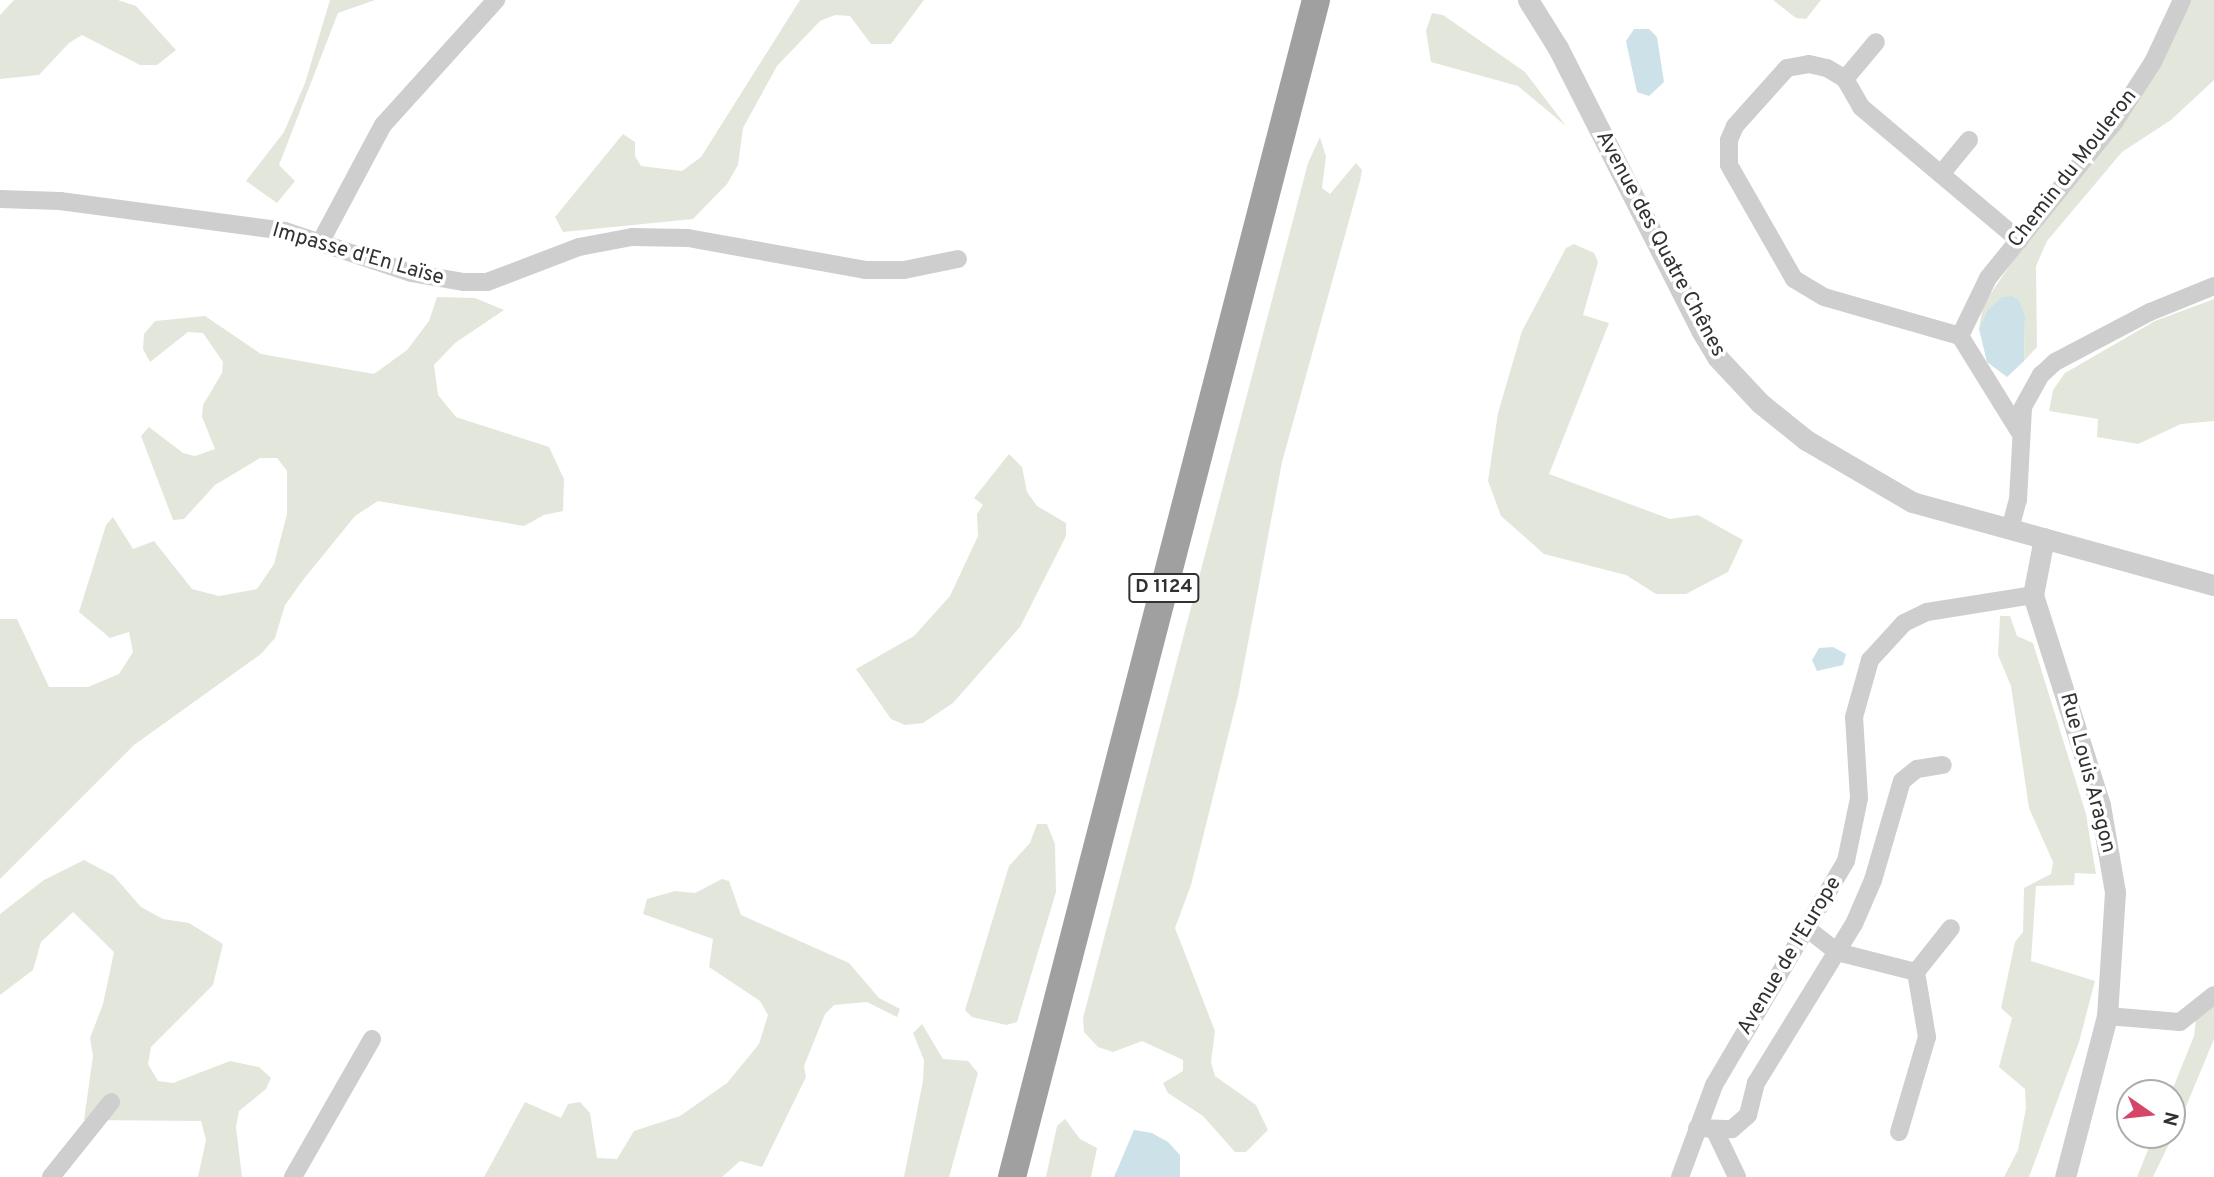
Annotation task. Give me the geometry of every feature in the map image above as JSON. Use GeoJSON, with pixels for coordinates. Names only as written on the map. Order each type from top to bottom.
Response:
{"type":"FeatureCollection","features":[{"type":"Feature","properties":{"kind":"highway","name":"D 1124"},"geometry":{"type":"LineString","coordinates":[[1012,1177],[1317,0]]}},
{"type":"Feature","properties":{"kind":"street"},"geometry":{"type":"LineString","coordinates":[[321,241],[383,125],[496,0]]}},
{"type":"Feature","properties":{"kind":"street","name":"Avenue des Quatre Chênes"},"geometry":{"type":"LineString","coordinates":[[1528,0],[1558,48],[1701,330],[1740,383],[1806,440],[1872,482],[1912,502],[2214,585]]}},
{"type":"Feature","properties":{"kind":"street","name":"Chemin du Mouleron"},"geometry":{"type":"LineString","coordinates":[[1960,336],[1983,287],[2115,121],[2153,62],[2182,0]]}},
{"type":"Feature","properties":{"kind":"street"},"geometry":{"type":"LineString","coordinates":[[1845,79],[1876,42]]}},
{"type":"Feature","properties":{"kind":"street"},"geometry":{"type":"LineString","coordinates":[[2019,240],[1861,107],[1845,79],[1814,64],[1787,68],[1735,127],[1729,140],[1728,165],[1783,266],[1805,288],[1960,336],[2019,431]]}},
{"type":"Feature","properties":{"kind":"street"},"geometry":{"type":"LineString","coordinates":[[1941,174],[1969,140]]}},
{"type":"Feature","properties":{"kind":"street","name":"Impasse d'En Laïse"},"geometry":{"type":"LineString","coordinates":[[0,199],[99,206],[285,231],[411,273],[464,282],[500,279],[579,247],[632,237],[688,238],[865,270],[904,270],[958,259]]}},
{"type":"Feature","properties":{"kind":"street"},"geometry":{"type":"LineString","coordinates":[[2010,529],[2018,500],[2019,431],[2029,391],[2055,362],[2150,312],[2214,286]]}},
{"type":"Feature","properties":{"kind":"street","name":"Rue Louis Aragon"},"geometry":{"type":"LineString","coordinates":[[2044,538],[2033,595],[2100,805],[2110,855],[2114,933],[2107,1016],[2065,1177]]}},
{"type":"Feature","properties":{"kind":"street","name":"Avenue de l'Europe"},"geometry":{"type":"LineString","coordinates":[[1680,1177],[1714,1085],[1809,930],[1846,861],[1856,829],[1860,798],[1854,717],[1870,660],[1904,623],[1927,612],[2033,595]]}},
{"type":"Feature","properties":{"kind":"street"},"geometry":{"type":"LineString","coordinates":[[1697,1128],[1715,1131],[1732,1129],[1748,1115],[1756,1083],[1838,952],[1872,880],[1902,781],[1916,769],[1942,765]]}},
{"type":"Feature","properties":{"kind":"street"},"geometry":{"type":"LineString","coordinates":[[1899,1132],[1927,1037],[1916,972],[1951,928]]}},
{"type":"Feature","properties":{"kind":"street"},"geometry":{"type":"LineString","coordinates":[[1809,930],[1838,952],[1916,972]]}},
{"type":"Feature","properties":{"kind":"street"},"geometry":{"type":"LineString","coordinates":[[2107,1016],[2179,1022],[2214,995]]}},
{"type":"Feature","properties":{"kind":"street"},"geometry":{"type":"LineString","coordinates":[[293,1177],[372,1040]]}},
{"type":"Feature","properties":{"kind":"street"},"geometry":{"type":"LineString","coordinates":[[51,1177],[111,1102]]}},
{"type":"Feature","properties":{"kind":"street"},"geometry":{"type":"LineString","coordinates":[[1715,1131],[1737,1177]]}},
{"type":"Feature","properties":{"kind":"shaded area"},"geometry":{"type":"Polygon","coordinates":[[[14,0],[118,0],[136,6],[176,50],[157,65],[140,65],[82,35],[69,43],[39,75],[0,79],[0,15],[14,0]]]}},
{"type":"Feature","properties":{"kind":"shaded area"},"geometry":{"type":"Polygon","coordinates":[[[330,0],[375,0],[338,13],[279,165],[295,181],[277,203],[246,181],[284,132],[305,83],[330,0]]]}},
{"type":"Feature","properties":{"kind":"shaded area"},"geometry":{"type":"Polygon","coordinates":[[[800,0],[924,0],[891,44],[871,44],[850,16],[835,15],[820,21],[777,66],[743,128],[738,165],[727,184],[693,219],[563,232],[555,217],[623,134],[635,142],[635,156],[641,166],[682,171],[701,157],[800,0]]]}},
{"type":"Feature","properties":{"kind":"shaded area"},"geometry":{"type":"Polygon","coordinates":[[[1773,0],[1821,0],[1806,19],[1796,18],[1773,0]]]}},
{"type":"Feature","properties":{"kind":"shaded area"},"geometry":{"type":"Polygon","coordinates":[[[2189,0],[2214,0],[2214,80],[2171,120],[2122,152],[2047,241],[2036,266],[2037,347],[2024,361],[2025,317],[1979,329],[1983,305],[2189,0]]]}},
{"type":"Feature","properties":{"kind":"shaded area"},"geometry":{"type":"Polygon","coordinates":[[[1432,13],[1443,15],[1525,72],[1566,126],[1518,86],[1431,62],[1426,31],[1432,13]]]}},
{"type":"Feature","properties":{"kind":"shaded area"},"geometry":{"type":"Polygon","coordinates":[[[1320,137],[1326,157],[1322,188],[1330,194],[1356,163],[1362,170],[1360,181],[1282,462],[1238,696],[1191,885],[1175,928],[1215,1031],[1211,1062],[1215,1076],[1256,1105],[1268,1130],[1246,1152],[1235,1152],[1203,1116],[1168,1093],[1163,1083],[1183,1071],[1183,1060],[1142,1041],[1113,1052],[1098,1047],[1084,1032],[1083,1018],[1308,163],[1320,137]]]}},
{"type":"Feature","properties":{"kind":"shaded area"},"geometry":{"type":"Polygon","coordinates":[[[1574,244],[1594,253],[1598,262],[1583,315],[1609,323],[1549,474],[1670,519],[1698,515],[1743,540],[1728,572],[1686,594],[1656,594],[1626,575],[1544,554],[1501,516],[1488,481],[1498,413],[1522,331],[1566,248],[1574,244]]]}},
{"type":"Feature","properties":{"kind":"shaded area"},"geometry":{"type":"Polygon","coordinates":[[[437,297],[475,298],[504,310],[455,343],[434,365],[438,395],[456,417],[549,447],[564,479],[563,511],[544,515],[524,526],[378,501],[355,516],[285,605],[275,638],[261,654],[134,745],[0,879],[0,619],[17,619],[49,687],[88,687],[119,674],[133,652],[129,632],[110,638],[79,612],[106,525],[113,517],[133,549],[154,541],[192,589],[219,596],[257,589],[274,564],[287,514],[287,471],[277,458],[260,458],[215,485],[184,519],[173,520],[141,436],[149,427],[183,453],[195,456],[215,449],[202,417],[203,405],[222,373],[223,362],[203,333],[188,332],[150,362],[143,349],[144,334],[155,321],[205,316],[261,354],[374,374],[407,350],[429,321],[437,297]]]}},
{"type":"Feature","properties":{"kind":"shaded area"},"geometry":{"type":"Polygon","coordinates":[[[2214,299],[2214,421],[2181,424],[2138,444],[2097,437],[2098,419],[2049,411],[2053,390],[2065,373],[2155,321],[2214,299]]]}},
{"type":"Feature","properties":{"kind":"shaded area"},"geometry":{"type":"Polygon","coordinates":[[[1009,454],[1022,467],[1027,492],[1037,506],[1066,523],[1066,536],[1020,627],[953,703],[923,723],[905,725],[891,719],[856,669],[914,636],[950,596],[978,536],[977,514],[983,505],[974,498],[1009,454]]]}},
{"type":"Feature","properties":{"kind":"shaded area"},"geometry":{"type":"Polygon","coordinates":[[[2000,616],[2010,616],[2017,636],[2033,643],[2086,814],[2096,874],[2075,873],[2074,885],[2036,886],[2031,961],[2095,981],[2079,1042],[2029,1177],[2004,1177],[2018,1150],[2026,1108],[2025,1089],[1999,1067],[2012,1018],[2001,1008],[2015,942],[2023,932],[2024,888],[2051,874],[2053,862],[2029,808],[2011,686],[1998,655],[2000,616]]]}},
{"type":"Feature","properties":{"kind":"shaded area"},"geometry":{"type":"Polygon","coordinates":[[[1037,824],[1047,824],[1055,844],[1056,892],[1017,1022],[1006,1025],[972,1017],[965,1010],[1009,866],[1030,843],[1037,824]]]}},
{"type":"Feature","properties":{"kind":"shaded area"},"geometry":{"type":"Polygon","coordinates":[[[84,860],[114,876],[141,907],[163,919],[189,923],[223,944],[213,985],[151,1047],[148,1064],[158,1081],[173,1083],[230,1061],[259,1067],[271,1078],[266,1089],[239,1111],[236,1127],[242,1177],[198,1177],[206,1140],[201,1121],[84,1120],[93,1056],[90,1038],[103,1004],[114,952],[73,912],[41,942],[33,970],[0,995],[0,914],[44,880],[84,860]]]}},
{"type":"Feature","properties":{"kind":"shaded area"},"geometry":{"type":"Polygon","coordinates":[[[722,879],[729,881],[741,915],[849,963],[879,998],[900,1009],[897,1017],[867,1002],[834,1005],[825,1014],[804,1066],[806,1077],[762,1167],[740,1161],[722,1177],[484,1177],[525,1102],[561,1118],[568,1104],[580,1102],[590,1113],[597,1158],[617,1159],[634,1131],[680,1116],[727,1083],[759,1044],[768,1015],[760,1001],[709,967],[713,939],[643,914],[647,899],[675,891],[695,893],[722,879]]]}},
{"type":"Feature","properties":{"kind":"shaded area"},"geometry":{"type":"Polygon","coordinates":[[[2214,987],[2214,1039],[2186,1107],[2186,1079],[2177,1079],[2194,1036],[2198,1001],[2214,987]]]}},
{"type":"Feature","properties":{"kind":"shaded area"},"geometry":{"type":"Polygon","coordinates":[[[922,1024],[943,1059],[968,1061],[978,1073],[949,1177],[904,1177],[923,1081],[924,1060],[913,1033],[922,1024]]]}},
{"type":"Feature","properties":{"kind":"shaded area"},"geometry":{"type":"Polygon","coordinates":[[[1065,1119],[1080,1139],[1097,1148],[1091,1177],[1046,1177],[1057,1126],[1065,1119]]]}},
{"type":"Feature","properties":{"kind":"shaded area"},"geometry":{"type":"Polygon","coordinates":[[[2148,1149],[2166,1149],[2153,1177],[2137,1177],[2148,1149]]]}},
{"type":"Feature","properties":{"kind":"water"},"geometry":{"type":"Polygon","coordinates":[[[1634,29],[1649,29],[1657,37],[1664,82],[1649,96],[1637,92],[1626,41],[1634,29]]]}},
{"type":"Feature","properties":{"kind":"water"},"geometry":{"type":"Polygon","coordinates":[[[2012,296],[2019,300],[2025,317],[2024,361],[2007,377],[1987,362],[1979,329],[1988,310],[2002,297],[2012,296]]]}},
{"type":"Feature","properties":{"kind":"water"},"geometry":{"type":"Polygon","coordinates":[[[1833,647],[1846,654],[1843,665],[1817,671],[1812,660],[1819,648],[1833,647]]]}},
{"type":"Feature","properties":{"kind":"water"},"geometry":{"type":"Polygon","coordinates":[[[1134,1130],[1152,1133],[1168,1142],[1180,1155],[1180,1177],[1114,1177],[1134,1130]]]}}]}
